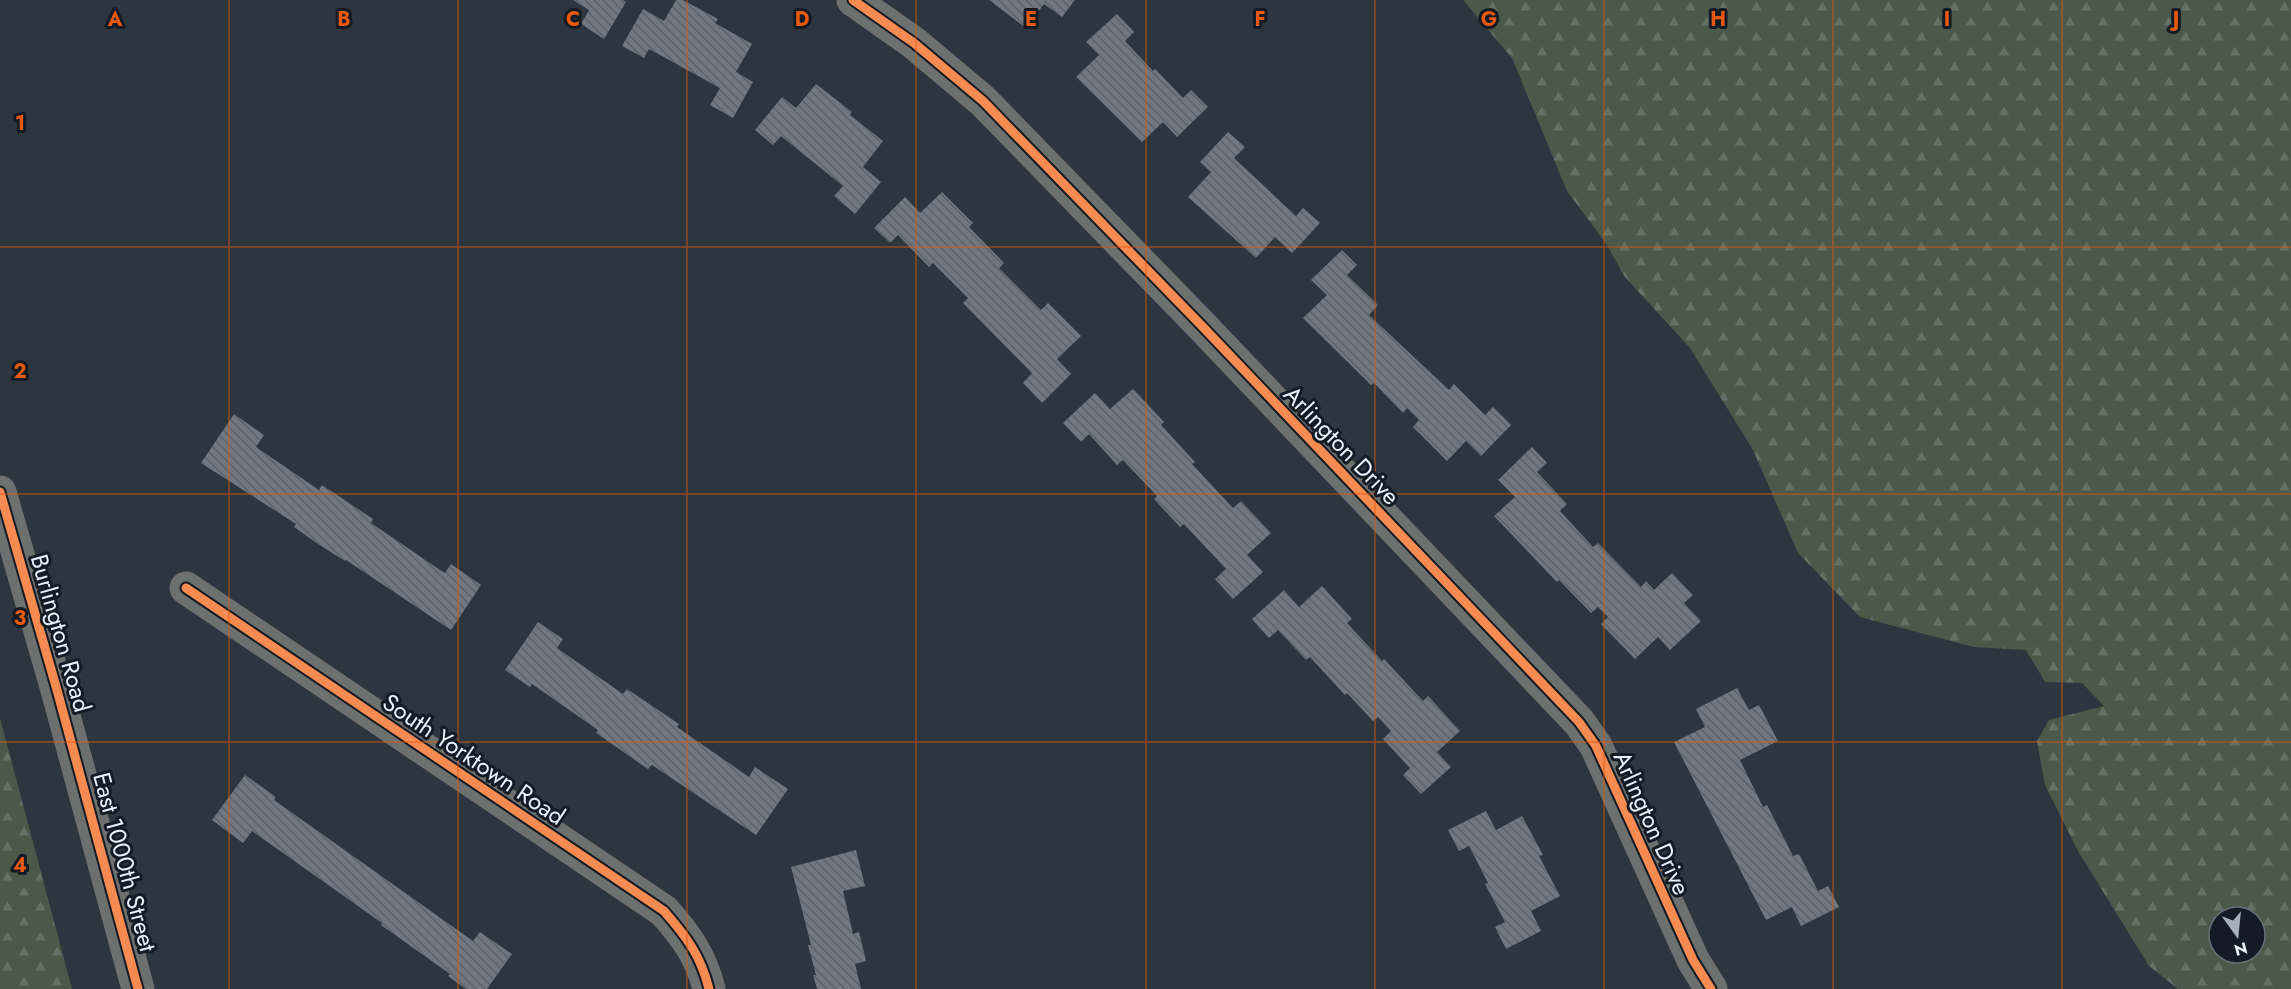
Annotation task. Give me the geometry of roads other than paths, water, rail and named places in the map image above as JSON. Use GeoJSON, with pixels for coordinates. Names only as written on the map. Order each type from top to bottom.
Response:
{"type":"FeatureCollection","features":[{"type":"Feature","properties":{"kind":"street","name":"Arlington Drive"},"geometry":{"type":"LineString","coordinates":[[853,0],[914,43],[983,101],[1193,317],[1579,722],[1596,746],[1693,960],[1711,989]]}},
{"type":"Feature","properties":{"kind":"street","name":"Burlington Road"},"geometry":{"type":"LineString","coordinates":[[0,492],[73,745]]}},
{"type":"Feature","properties":{"kind":"street","name":"South Yorktown Road"},"geometry":{"type":"LineString","coordinates":[[186,588],[663,911],[688,938],[705,971],[709,989]]}},
{"type":"Feature","properties":{"kind":"street","name":"East 1000th Street"},"geometry":{"type":"LineString","coordinates":[[73,745],[138,989]]}}]}
